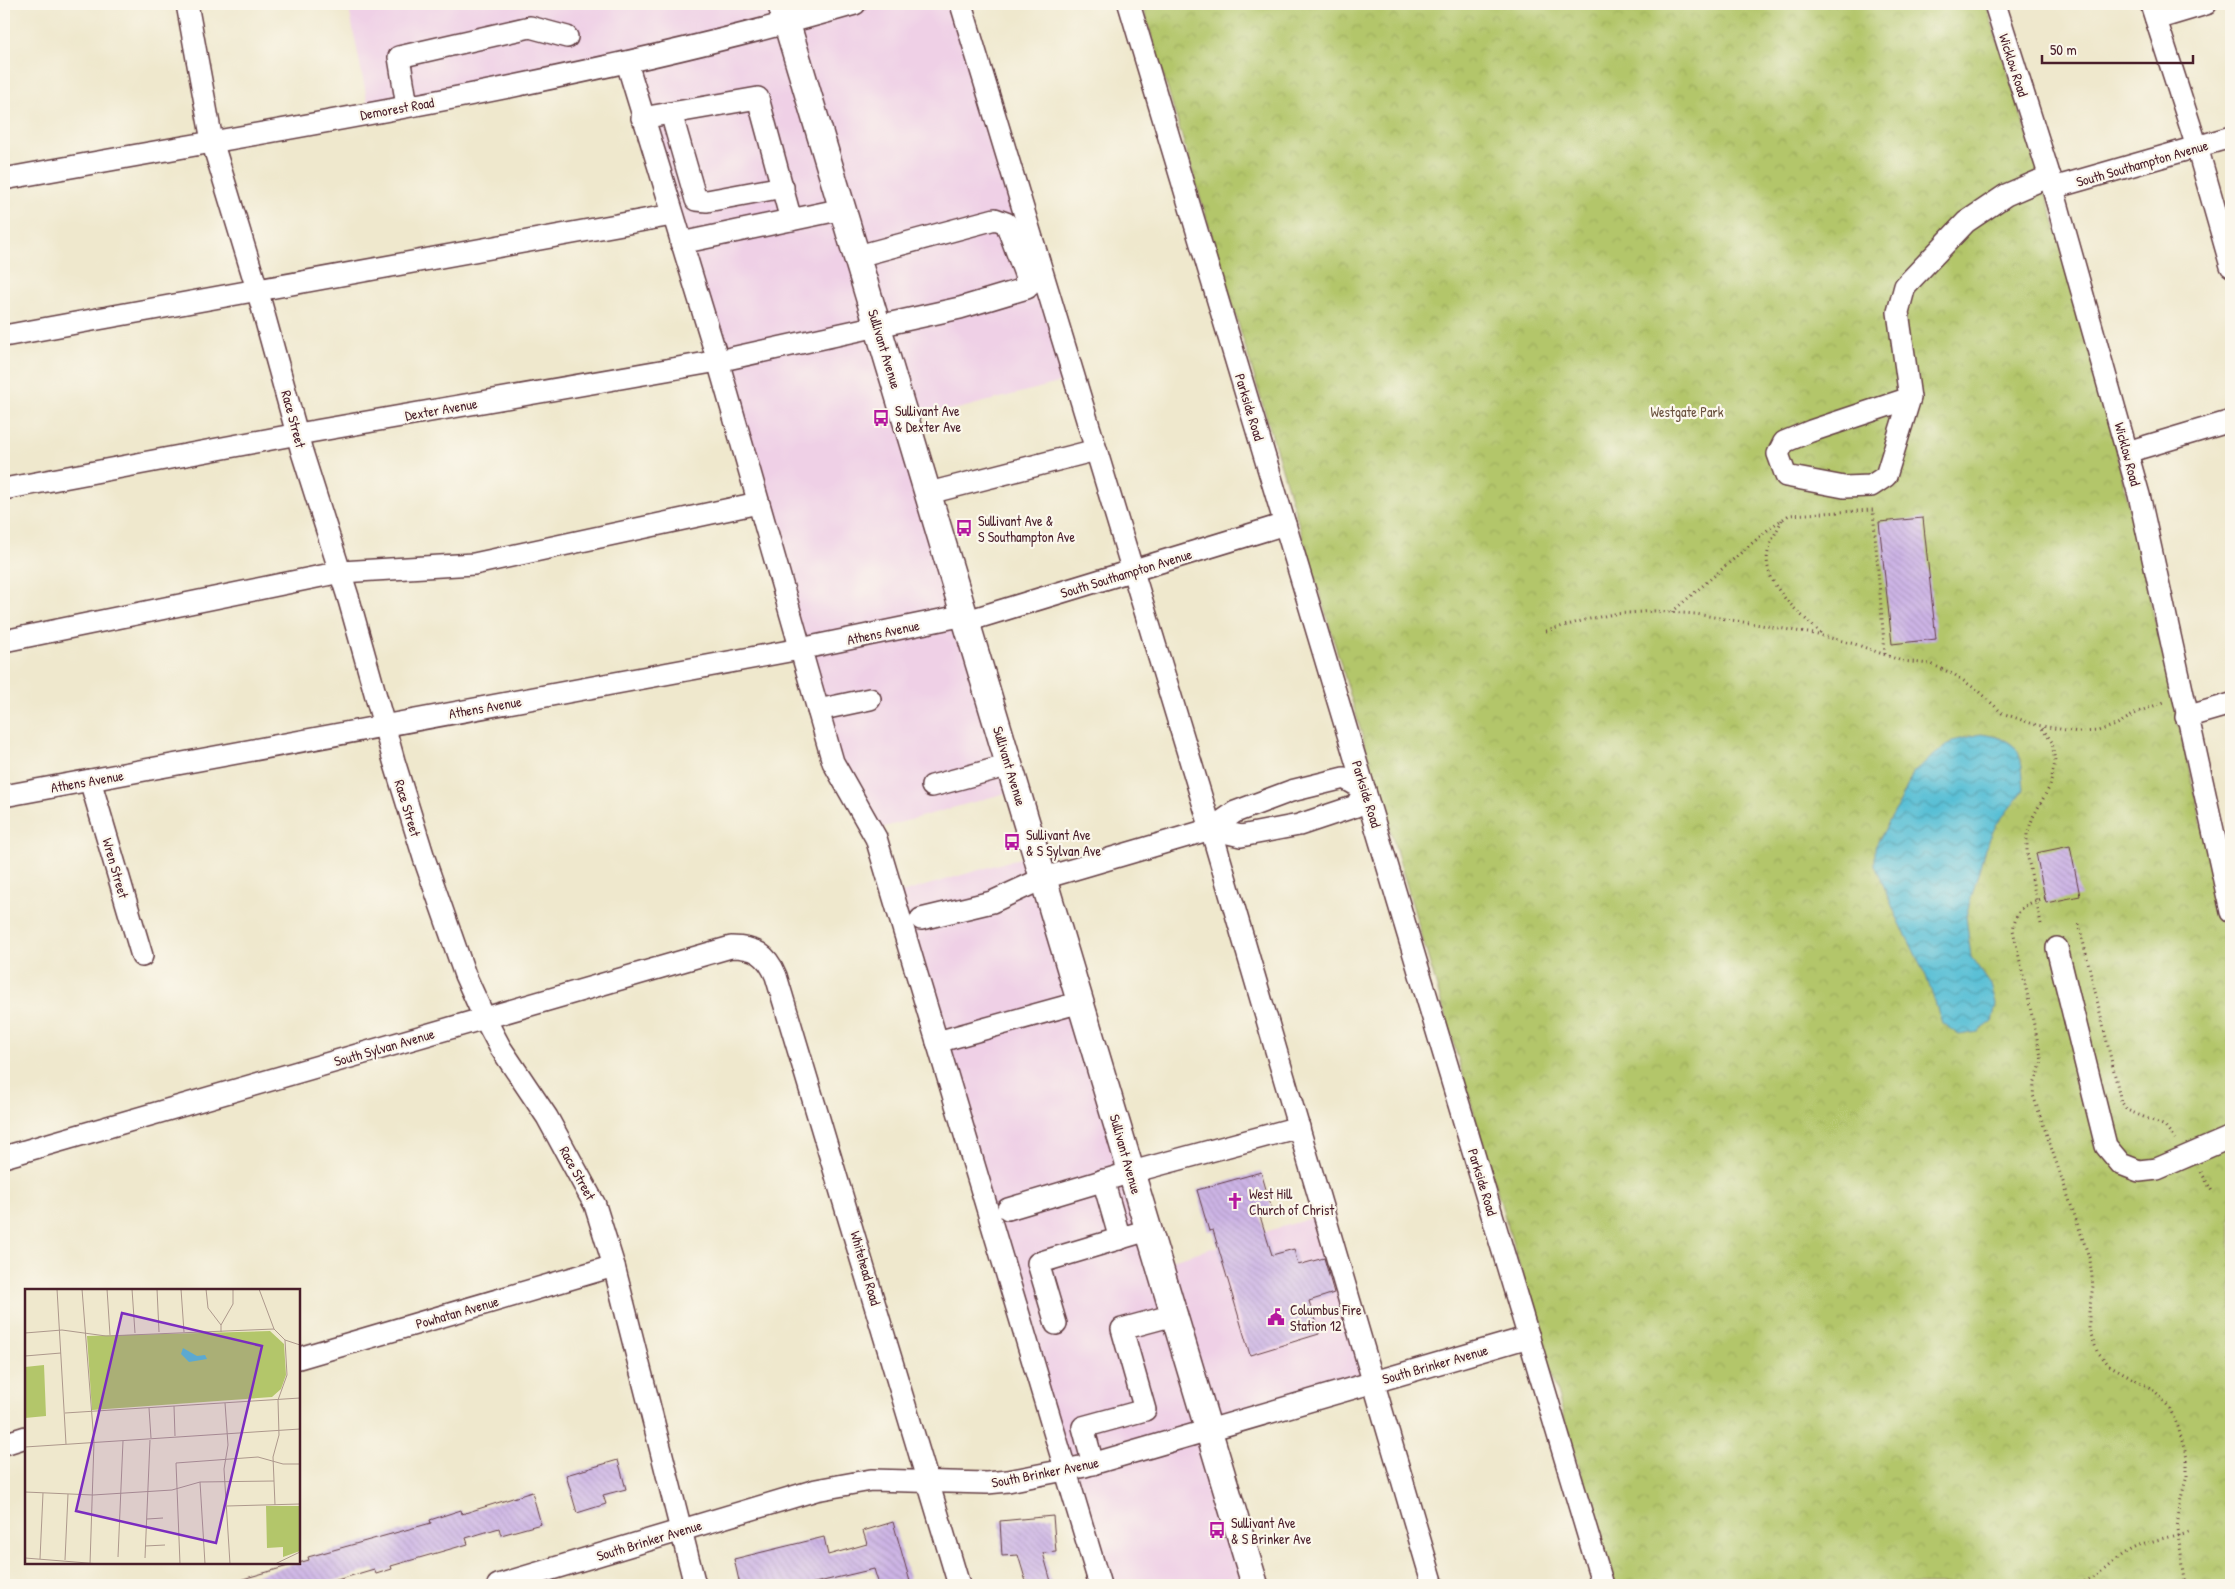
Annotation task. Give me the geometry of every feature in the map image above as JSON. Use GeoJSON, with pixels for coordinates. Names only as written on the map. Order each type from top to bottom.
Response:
{"type":"FeatureCollection","features":[{"type":"Feature","properties":{"kind":"main road","name":"Sullivant Avenue"},"geometry":{"type":"LineString","coordinates":[[784,14],[1255,1585]]}},
{"type":"Feature","properties":{"kind":"street","name":"Race Street"},"geometry":{"type":"LineString","coordinates":[[187,4],[212,141],[424,858],[465,975],[484,1018],[500,1047],[547,1117],[595,1204],[614,1266],[695,1585]]}},
{"type":"Feature","properties":{"kind":"street","name":"Demorest Road"},"geometry":{"type":"LineString","coordinates":[[4,180],[567,76],[626,63],[784,14],[855,4]]}},
{"type":"Feature","properties":{"kind":"street"},"geometry":{"type":"LineString","coordinates":[[961,4],[1211,829],[1433,1585]]}},
{"type":"Feature","properties":{"kind":"street","name":"Parkside Road"},"geometry":{"type":"LineString","coordinates":[[1129,4],[1603,1585]]}},
{"type":"Feature","properties":{"kind":"street","name":"Wicklow Road"},"geometry":{"type":"LineString","coordinates":[[1995,4],[2051,182],[2139,495],[2186,717],[2231,912]]}},
{"type":"Feature","properties":{"kind":"street"},"geometry":{"type":"LineString","coordinates":[[2206,4],[2153,11],[2197,147],[2231,266]]}},
{"type":"Feature","properties":{"kind":"street"},"geometry":{"type":"LineString","coordinates":[[407,106],[399,57],[530,27],[567,37]]}},
{"type":"Feature","properties":{"kind":"street"},"geometry":{"type":"LineString","coordinates":[[626,63],[718,361],[833,762],[876,838],[1100,1585]]}},
{"type":"Feature","properties":{"kind":"street"},"geometry":{"type":"LineString","coordinates":[[642,118],[758,98],[791,220]]}},
{"type":"Feature","properties":{"kind":"street"},"geometry":{"type":"LineString","coordinates":[[671,113],[696,200],[707,201],[782,187]]}},
{"type":"Feature","properties":{"kind":"street","name":"South Southampton Avenue"},"geometry":{"type":"LineString","coordinates":[[1910,398],[1898,312],[1905,286],[1966,222],[2006,194],[2231,137]]}},
{"type":"Feature","properties":{"kind":"street"},"geometry":{"type":"LineString","coordinates":[[707,201],[719,235]]}},
{"type":"Feature","properties":{"kind":"street"},"geometry":{"type":"LineString","coordinates":[[681,243],[843,209]]}},
{"type":"Feature","properties":{"kind":"street"},"geometry":{"type":"LineString","coordinates":[[4,336],[672,215]]}},
{"type":"Feature","properties":{"kind":"street","name":"Dexter Avenue"},"geometry":{"type":"LineString","coordinates":[[4,489],[298,434],[718,361],[960,308],[1026,288],[1024,274],[1006,223],[995,219],[858,256]]}},
{"type":"Feature","properties":{"kind":"street"},"geometry":{"type":"LineString","coordinates":[[1910,398],[1886,476],[1871,486],[1844,487],[1786,476],[1778,454],[1784,442],[1910,398]]}},
{"type":"Feature","properties":{"kind":"street"},"geometry":{"type":"LineString","coordinates":[[2127,452],[2231,421]]}},
{"type":"Feature","properties":{"kind":"street"},"geometry":{"type":"LineString","coordinates":[[929,494],[1096,450]]}},
{"type":"Feature","properties":{"kind":"street"},"geometry":{"type":"LineString","coordinates":[[4,641],[341,572],[474,564],[758,502]]}},
{"type":"Feature","properties":{"kind":"street","name":"South Southampton Avenue"},"geometry":{"type":"LineString","coordinates":[[966,618],[1132,571],[1285,524]]}},
{"type":"Feature","properties":{"kind":"street","name":"Athens Avenue"},"geometry":{"type":"LineString","coordinates":[[4,796],[966,618]]}},
{"type":"Feature","properties":{"kind":"street"},"geometry":{"type":"LineString","coordinates":[[818,710],[870,699]]}},
{"type":"Feature","properties":{"kind":"street"},"geometry":{"type":"LineString","coordinates":[[2186,717],[2231,704]]}},
{"type":"Feature","properties":{"kind":"street"},"geometry":{"type":"LineString","coordinates":[[932,786],[1010,765]]}},
{"type":"Feature","properties":{"kind":"street"},"geometry":{"type":"LineString","coordinates":[[921,919],[992,902],[1044,878],[1211,829],[1235,812],[1291,791],[1344,778],[1366,790],[1356,806],[1299,825],[1241,836],[1211,829]]}},
{"type":"Feature","properties":{"kind":"street","name":"Wren Street"},"geometry":{"type":"LineString","coordinates":[[90,780],[142,956]]}},
{"type":"Feature","properties":{"kind":"street","name":"South Sylvan Avenue"},"geometry":{"type":"LineString","coordinates":[[4,1157],[731,947],[754,949],[764,955]]}},
{"type":"Feature","properties":{"kind":"street"},"geometry":{"type":"LineString","coordinates":[[2057,948],[2106,1146],[2121,1164],[2139,1171],[2157,1169],[2231,1137]]}},
{"type":"Feature","properties":{"kind":"street","name":"Whitehead Road"},"geometry":{"type":"LineString","coordinates":[[764,955],[772,965],[776,976],[959,1585]]}},
{"type":"Feature","properties":{"kind":"street"},"geometry":{"type":"LineString","coordinates":[[937,1042],[1081,1002]]}},
{"type":"Feature","properties":{"kind":"street"},"geometry":{"type":"LineString","coordinates":[[1008,1209],[1103,1180],[1299,1127]]}},
{"type":"Feature","properties":{"kind":"street"},"geometry":{"type":"LineString","coordinates":[[1103,1180],[1120,1239]]}},
{"type":"Feature","properties":{"kind":"street"},"geometry":{"type":"LineString","coordinates":[[1056,1324],[1038,1263],[1148,1230]]}},
{"type":"Feature","properties":{"kind":"street","name":"Powhatan Avenue"},"geometry":{"type":"LineString","coordinates":[[300,1358],[614,1266]]}},
{"type":"Feature","properties":{"kind":"street"},"geometry":{"type":"LineString","coordinates":[[1094,1464],[1083,1428],[1145,1410],[1122,1329],[1174,1315]]}},
{"type":"Feature","properties":{"kind":"street","name":"South Brinker Avenue"},"geometry":{"type":"LineString","coordinates":[[498,1585],[816,1490],[871,1480],[987,1483],[1094,1464],[1208,1429],[1529,1337]]}},
{"type":"Feature","properties":{"kind":"street"},"geometry":{"type":"LineString","coordinates":[[4,1444],[25,1438]]}},
{"type":"Feature","properties":{"kind":"path"},"geometry":{"type":"LineString","coordinates":[[1671,613],[1782,519],[1790,515],[1806,513],[1873,510],[1885,655]]}},
{"type":"Feature","properties":{"kind":"path"},"geometry":{"type":"LineString","coordinates":[[1782,519],[1769,548],[1767,565],[1775,587],[1824,636]]}},
{"type":"Feature","properties":{"kind":"path"},"geometry":{"type":"LineString","coordinates":[[1546,631],[1614,614],[1654,611],[1760,624],[1824,636],[1902,661],[1931,664],[1955,675],[1980,692],[2002,713],[2041,726],[2078,732],[2098,731],[2116,725],[2138,712],[2168,701]]}},
{"type":"Feature","properties":{"kind":"path"},"geometry":{"type":"LineString","coordinates":[[2041,726],[2052,742],[2054,762],[2050,786],[2033,817],[2027,834],[2027,853],[2041,924]]}},
{"type":"Feature","properties":{"kind":"path"},"geometry":{"type":"LineString","coordinates":[[2045,898],[2024,905],[2015,916],[2013,930],[2042,1060],[2034,1085],[2034,1095],[2090,1260],[2093,1286],[2089,1310],[2089,1329],[2097,1351],[2109,1365],[2154,1390],[2169,1407],[2178,1428],[2186,1458],[2187,1476],[2181,1498],[2177,1528],[2186,1585]]}},
{"type":"Feature","properties":{"kind":"path"},"geometry":{"type":"LineString","coordinates":[[2079,924],[2121,1101],[2127,1110],[2165,1126],[2197,1165],[2213,1193]]}},
{"type":"Feature","properties":{"kind":"path"},"geometry":{"type":"LineString","coordinates":[[2075,1585],[2086,1582],[2127,1552],[2143,1544],[2190,1530]]}},
{"type":"Feature","properties":{"kind":"shaded area"},"geometry":{"type":"Polygon","coordinates":[[[348,4],[962,4],[1074,379],[915,420],[1020,789],[863,833],[622,70],[370,114],[348,4]]]}},
{"type":"Feature","properties":{"kind":"shaded area"},"geometry":{"type":"Polygon","coordinates":[[[1040,852],[1162,1263],[1328,1213],[1380,1386],[1215,1435],[1259,1585],[1094,1585],[891,896],[1040,852]]]}},
{"type":"Feature","properties":{"kind":"green space","name":"Westgate Park"},"geometry":{"type":"Polygon","coordinates":[[[1142,4],[1986,4],[2054,220],[2104,398],[2231,953],[2231,1585],[1614,1585],[1349,691],[1142,4]]]}},
{"type":"Feature","properties":{"kind":"water"},"geometry":{"type":"Polygon","coordinates":[[[1981,734],[2005,740],[2017,750],[2022,766],[2024,790],[1996,825],[1985,849],[1966,916],[1971,957],[1991,985],[1996,1004],[1992,1022],[1978,1032],[1959,1035],[1942,1023],[1926,976],[1895,913],[1875,865],[1875,847],[1900,802],[1914,771],[1952,741],[1981,734]]]}},
{"type":"Feature","properties":{"kind":"building"},"geometry":{"type":"Polygon","coordinates":[[[1923,518],[1936,639],[1892,644],[1879,522],[1923,518]]]}},
{"type":"Feature","properties":{"kind":"building"},"geometry":{"type":"Polygon","coordinates":[[[2070,846],[2080,896],[2046,903],[2036,853],[2070,846]]]}},
{"type":"Feature","properties":{"kind":"building","name":"Columbus Fire Station 12"},"geometry":{"type":"Polygon","coordinates":[[[1261,1172],[1273,1213],[1260,1216],[1272,1255],[1294,1249],[1298,1265],[1324,1258],[1334,1293],[1309,1301],[1319,1334],[1250,1355],[1213,1230],[1209,1231],[1197,1190],[1261,1172]]]}},
{"type":"Feature","properties":{"kind":"building"},"geometry":{"type":"Polygon","coordinates":[[[618,1460],[626,1489],[603,1495],[606,1504],[577,1513],[566,1475],[618,1460]]]}},
{"type":"Feature","properties":{"kind":"building"},"geometry":{"type":"Polygon","coordinates":[[[532,1492],[541,1524],[501,1535],[499,1528],[466,1538],[468,1544],[391,1566],[392,1569],[376,1574],[374,1569],[320,1585],[236,1585],[236,1581],[300,1564],[309,1560],[308,1557],[431,1523],[430,1520],[461,1510],[462,1514],[532,1492]]]}},
{"type":"Feature","properties":{"kind":"building"},"geometry":{"type":"Polygon","coordinates":[[[1053,1516],[1056,1552],[1043,1553],[1052,1585],[1027,1585],[1018,1555],[1002,1556],[1000,1521],[1053,1516]]]}},
{"type":"Feature","properties":{"kind":"building"},"geometry":{"type":"Polygon","coordinates":[[[893,1522],[911,1585],[879,1585],[874,1569],[806,1585],[740,1585],[734,1559],[824,1537],[828,1555],[867,1544],[863,1531],[893,1522]]]}},
{"type":"Feature","properties":{"kind":"place","name":"Sullivant Ave & Dexter Ave"},"geometry":{"type":"Point","coordinates":[881,418]}},
{"type":"Feature","properties":{"kind":"place","name":"Sullivant Ave & S Southampton Ave"},"geometry":{"type":"Point","coordinates":[964,528]}},
{"type":"Feature","properties":{"kind":"place","name":"Sullivant Ave & S Sylvan Ave"},"geometry":{"type":"Point","coordinates":[1012,842]}},
{"type":"Feature","properties":{"kind":"place","name":"West Hill Church of Christ"},"geometry":{"type":"Point","coordinates":[1235,1201]}},
{"type":"Feature","properties":{"kind":"place","name":"Columbus Fire Station 12"},"geometry":{"type":"Point","coordinates":[1276,1317]}},
{"type":"Feature","properties":{"kind":"place","name":"Sullivant Ave & S Brinker Ave"},"geometry":{"type":"Point","coordinates":[1217,1530]}}]}
